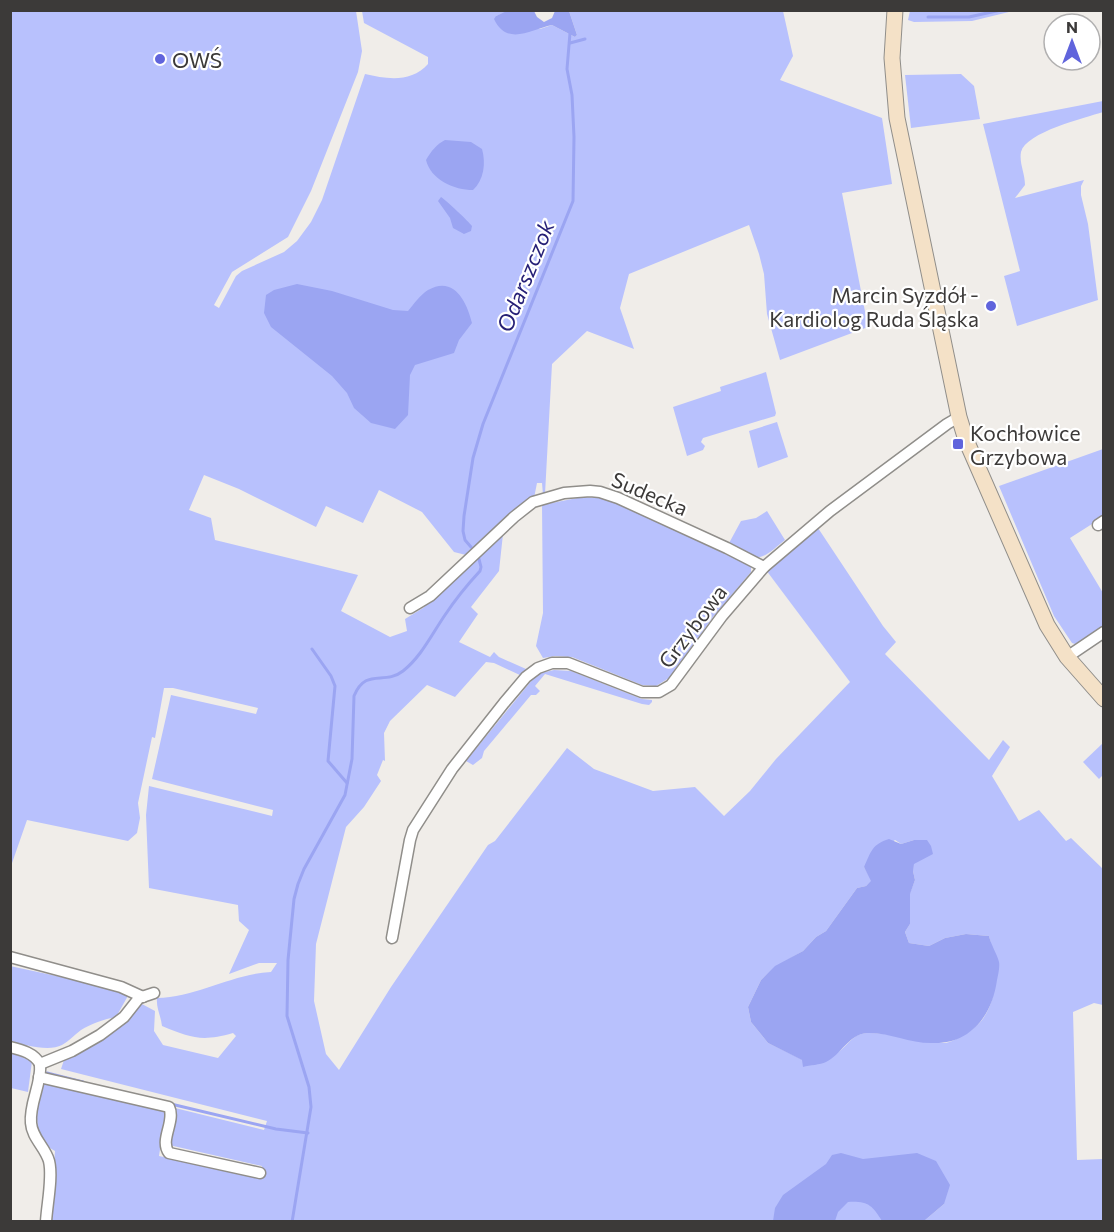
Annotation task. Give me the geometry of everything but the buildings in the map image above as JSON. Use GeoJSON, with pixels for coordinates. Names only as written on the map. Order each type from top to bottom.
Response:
{"type":"FeatureCollection","features":[{"type":"Feature","properties":{"kind":"street"},"geometry":{"type":"LineString","coordinates":[[895,10],[892,58],[897,118],[959,417],[966,440],[1051,632],[1067,657],[1104,699]]}},
{"type":"Feature","properties":{"kind":"street","name":"Grzybowa"},"geometry":{"type":"LineString","coordinates":[[392,938],[413,830],[452,769],[526,677],[544,665],[561,662],[642,692],[653,693],[665,689],[675,681],[722,616],[764,567],[842,502],[959,417]]}},
{"type":"Feature","properties":{"kind":"street","name":"Sudecka"},"geometry":{"type":"LineString","coordinates":[[410,608],[430,596],[533,502],[579,491],[600,492],[618,498],[764,567]]}},
{"type":"Feature","properties":{"kind":"street"},"geometry":{"type":"LineString","coordinates":[[1067,657],[1104,632]]}},
{"type":"Feature","properties":{"kind":"street"},"geometry":{"type":"LineString","coordinates":[[10,957],[121,987],[143,996]]}},
{"type":"Feature","properties":{"kind":"street"},"geometry":{"type":"LineString","coordinates":[[40,1064],[72,1051],[108,1030],[124,1017],[139,998],[154,993]]}},
{"type":"Feature","properties":{"kind":"street"},"geometry":{"type":"LineString","coordinates":[[10,1047],[31,1054],[40,1064],[30,1122],[32,1131],[49,1162],[46,1221]]}},
{"type":"Feature","properties":{"kind":"street"},"geometry":{"type":"LineString","coordinates":[[39,1077],[169,1107],[171,1113],[165,1144],[169,1153],[260,1173]]}},
{"type":"Feature","properties":{"kind":"shaded area"},"geometry":{"type":"Polygon","coordinates":[[[509,10],[534,11],[537,17],[544,22],[552,18],[555,11],[569,11],[577,35],[575,37],[552,25],[520,34],[506,32],[494,19],[509,10]]]}},
{"type":"Feature","properties":{"kind":"shaded area"},"geometry":{"type":"Polygon","coordinates":[[[910,10],[1013,11],[972,21],[914,22],[908,20],[910,10]]]}},
{"type":"Feature","properties":{"kind":"shaded area"},"geometry":{"type":"Polygon","coordinates":[[[10,11],[356,11],[362,51],[358,72],[311,191],[288,237],[232,272],[214,305],[219,308],[236,276],[284,252],[297,241],[311,222],[322,200],[365,74],[390,78],[406,77],[428,64],[428,57],[364,23],[362,11],[509,11],[496,16],[540,29],[552,25],[575,37],[577,35],[569,11],[783,11],[793,56],[780,80],[882,118],[892,184],[842,193],[868,327],[780,360],[767,314],[764,274],[749,225],[629,274],[620,308],[634,349],[587,331],[552,364],[545,494],[543,495],[542,483],[537,483],[534,498],[466,555],[454,552],[422,512],[379,490],[363,523],[326,506],[316,527],[239,489],[204,475],[189,510],[211,518],[215,540],[358,575],[341,611],[390,637],[407,631],[405,619],[423,608],[503,534],[499,571],[471,607],[478,614],[459,642],[490,657],[494,652],[499,657],[526,669],[522,676],[494,663],[486,662],[455,697],[427,685],[390,721],[384,733],[385,761],[383,760],[377,775],[381,781],[364,807],[346,827],[316,944],[314,1001],[326,1054],[339,1070],[391,987],[488,845],[495,841],[567,748],[594,769],[653,791],[695,787],[724,816],[750,791],[776,759],[850,682],[766,570],[818,528],[896,642],[885,654],[989,760],[1003,740],[1010,747],[992,776],[1019,821],[1039,810],[1066,841],[1071,838],[1103,869],[1103,1005],[1094,1003],[1073,1012],[1077,1160],[1103,1159],[1103,1221],[924,1221],[944,1204],[849,1193],[901,1222],[50,1221],[55,1151],[41,1138],[37,1120],[44,1081],[166,1110],[159,1156],[260,1178],[262,1166],[169,1145],[175,1108],[264,1130],[267,1121],[61,1069],[64,1060],[140,1003],[155,1011],[154,1031],[163,1045],[218,1058],[236,1036],[233,1033],[205,1038],[162,1026],[157,998],[186,994],[242,977],[271,972],[277,963],[259,963],[229,974],[249,930],[239,921],[238,905],[149,888],[146,815],[149,786],[272,816],[273,810],[152,779],[171,695],[256,714],[258,708],[173,688],[164,688],[155,738],[152,737],[138,803],[140,818],[137,833],[128,841],[27,820],[11,866],[10,11]],[[895,840],[864,867],[872,881],[866,886],[857,888],[826,931],[816,937],[803,951],[775,967],[761,980],[748,1007],[751,1022],[768,1043],[803,1060],[803,1066],[833,1055],[863,1033],[949,1042],[976,1026],[985,1016],[991,1004],[995,977],[989,936],[966,934],[945,938],[929,946],[909,943],[905,932],[910,924],[910,893],[915,880],[914,840],[901,844],[895,840]]]}},
{"type":"Feature","properties":{"kind":"shaded area"},"geometry":{"type":"Polygon","coordinates":[[[961,74],[974,86],[980,119],[911,128],[905,75],[961,74]]]}},
{"type":"Feature","properties":{"kind":"shaded area"},"geometry":{"type":"Polygon","coordinates":[[[1103,101],[1103,112],[1044,132],[1025,145],[1021,156],[1025,185],[1015,198],[1084,180],[1081,195],[1088,224],[1098,300],[1017,326],[1004,276],[1020,271],[983,124],[1103,101]]]}},
{"type":"Feature","properties":{"kind":"shaded area"},"geometry":{"type":"Polygon","coordinates":[[[445,140],[471,142],[482,149],[483,171],[480,181],[473,190],[451,186],[438,178],[429,167],[426,160],[432,151],[445,140]]]}},
{"type":"Feature","properties":{"kind":"shaded area"},"geometry":{"type":"Polygon","coordinates":[[[441,197],[472,226],[471,231],[464,234],[453,228],[450,218],[438,201],[441,197]]]}},
{"type":"Feature","properties":{"kind":"shaded area"},"geometry":{"type":"Polygon","coordinates":[[[297,284],[332,291],[393,310],[408,311],[428,290],[437,286],[445,286],[452,288],[463,299],[472,323],[459,340],[454,353],[415,365],[410,375],[408,415],[395,429],[371,423],[354,408],[347,393],[332,376],[271,327],[264,313],[266,295],[274,290],[297,284]]]}},
{"type":"Feature","properties":{"kind":"shaded area"},"geometry":{"type":"Polygon","coordinates":[[[766,372],[775,416],[703,438],[701,442],[705,446],[703,450],[687,456],[673,407],[721,391],[720,387],[766,372]]]}},
{"type":"Feature","properties":{"kind":"shaded area"},"geometry":{"type":"Polygon","coordinates":[[[777,422],[788,457],[758,468],[749,431],[777,422]]]}},
{"type":"Feature","properties":{"kind":"shaded area"},"geometry":{"type":"Polygon","coordinates":[[[1103,449],[1103,517],[1070,538],[1103,593],[1103,626],[1075,644],[1072,643],[1054,616],[999,486],[1103,449]]]}},
{"type":"Feature","properties":{"kind":"shaded area"},"geometry":{"type":"Polygon","coordinates":[[[582,497],[600,498],[618,504],[751,566],[751,572],[713,617],[669,678],[656,686],[642,685],[572,657],[543,658],[536,646],[543,613],[542,505],[582,497]]]}},
{"type":"Feature","properties":{"kind":"shaded area"},"geometry":{"type":"Polygon","coordinates":[[[767,511],[785,540],[768,553],[758,557],[728,545],[741,521],[756,518],[767,511]]]}},
{"type":"Feature","properties":{"kind":"shaded area"},"geometry":{"type":"Polygon","coordinates":[[[554,670],[571,671],[642,699],[652,700],[652,702],[649,705],[642,704],[545,674],[535,686],[540,691],[536,695],[531,695],[484,751],[482,758],[473,765],[466,761],[532,680],[541,673],[554,670]]]}},
{"type":"Feature","properties":{"kind":"shaded area"},"geometry":{"type":"Polygon","coordinates":[[[1103,743],[1103,775],[1099,779],[1083,762],[1103,743]]]}},
{"type":"Feature","properties":{"kind":"shaded area"},"geometry":{"type":"Polygon","coordinates":[[[889,839],[901,844],[914,840],[927,840],[933,854],[914,864],[915,880],[910,894],[910,924],[905,932],[909,943],[929,946],[945,938],[966,934],[989,936],[999,964],[990,1006],[976,1026],[957,1039],[923,1043],[883,1034],[861,1034],[826,1062],[803,1067],[802,1060],[768,1043],[751,1022],[748,1007],[761,980],[775,966],[803,951],[816,937],[826,931],[857,888],[866,886],[871,881],[864,867],[875,846],[889,839]]]}},
{"type":"Feature","properties":{"kind":"shaded area"},"geometry":{"type":"Polygon","coordinates":[[[10,966],[129,994],[116,1017],[102,1020],[81,1030],[62,1045],[44,1048],[23,1044],[11,1041],[10,966]]]}},
{"type":"Feature","properties":{"kind":"shaded area"},"geometry":{"type":"Polygon","coordinates":[[[11,1053],[32,1061],[28,1092],[11,1088],[11,1053]]]}},
{"type":"Feature","properties":{"kind":"shaded area"},"geometry":{"type":"Polygon","coordinates":[[[841,1153],[863,1159],[917,1153],[936,1161],[950,1185],[944,1204],[924,1221],[882,1221],[869,1205],[848,1202],[838,1212],[835,1221],[773,1221],[775,1208],[783,1195],[826,1164],[832,1155],[841,1153]]]}},
{"type":"Feature","properties":{"kind":"waterway"},"geometry":{"type":"LineString","coordinates":[[928,17],[969,17],[1001,10]]}},
{"type":"Feature","properties":{"kind":"waterway","name":"Odarszczok"},"geometry":{"type":"LineString","coordinates":[[471,547],[465,540],[464,516],[473,458],[483,424],[573,201],[574,137],[572,95],[567,69],[570,33]]}},
{"type":"Feature","properties":{"kind":"waterway"},"geometry":{"type":"LineString","coordinates":[[570,43],[585,39]]}},
{"type":"Feature","properties":{"kind":"waterway","name":"Odarszczok"},"geometry":{"type":"LineString","coordinates":[[292,1222],[311,1107],[309,1087],[287,1016],[288,960],[294,899],[298,884],[345,795],[352,759],[354,696],[359,687],[370,679],[396,675],[409,665],[480,571],[479,559]]}},
{"type":"Feature","properties":{"kind":"waterway"},"geometry":{"type":"LineString","coordinates":[[312,649],[331,676],[335,686],[328,761],[347,783]]}},
{"type":"Feature","properties":{"kind":"waterway"},"geometry":{"type":"LineString","coordinates":[[47,1073],[83,1082]]}},
{"type":"Feature","properties":{"kind":"waterway"},"geometry":{"type":"LineString","coordinates":[[171,1104],[276,1129],[308,1133]]}},
{"type":"Feature","properties":{"kind":"place","name":"OWŚ"},"geometry":{"type":"Point","coordinates":[160,59]}},
{"type":"Feature","properties":{"kind":"place","name":"Marcin Syzdół - Kardiolog Ruda Śląska"},"geometry":{"type":"Point","coordinates":[991,306]}},
{"type":"Feature","properties":{"kind":"place","name":"Kochłowice Grzybowa"},"geometry":{"type":"Point","coordinates":[958,444]}}]}
